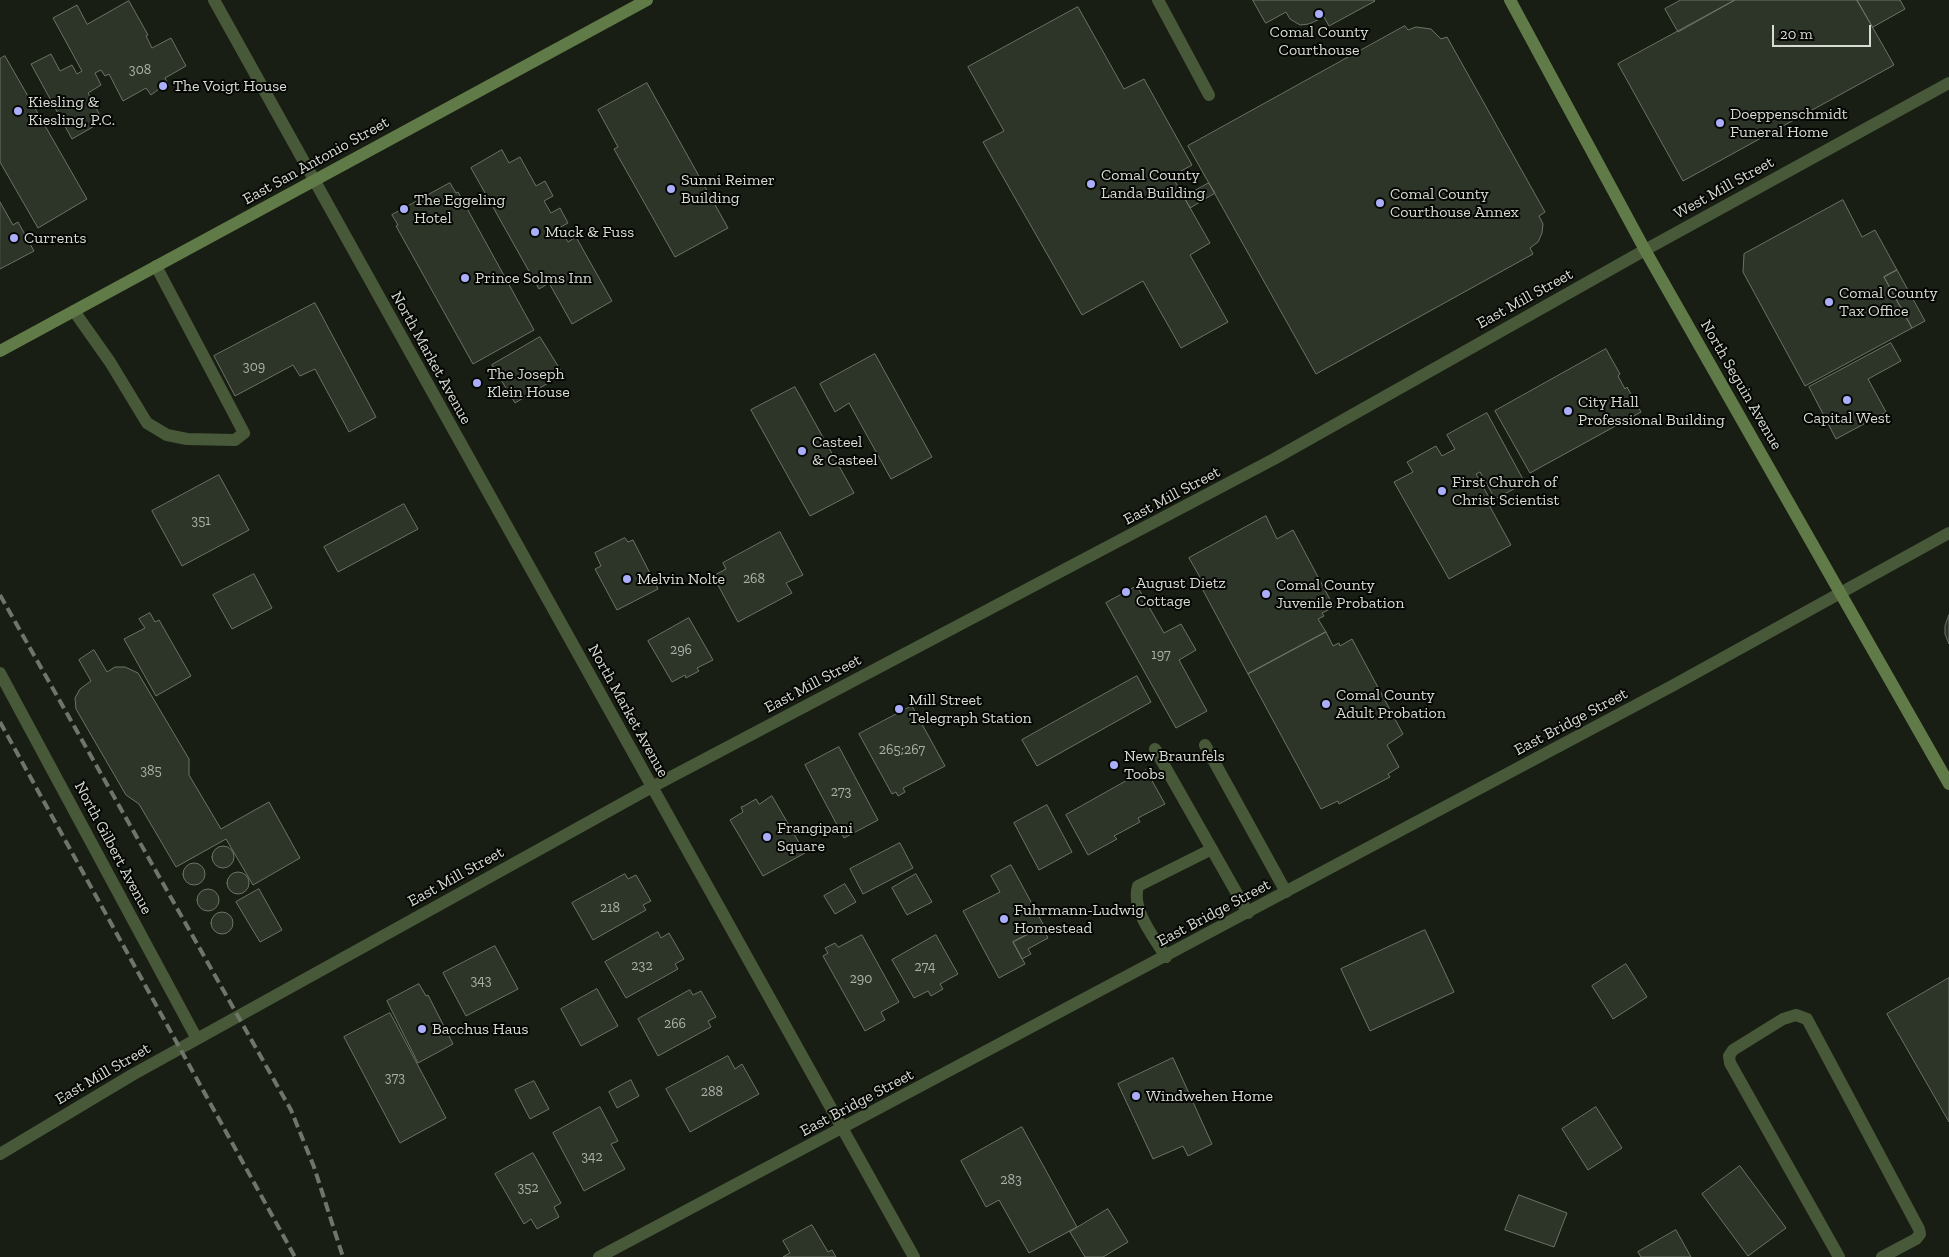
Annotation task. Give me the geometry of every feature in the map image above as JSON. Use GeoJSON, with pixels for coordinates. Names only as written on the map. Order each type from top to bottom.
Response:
{"type":"FeatureCollection","features":[{"type":"Feature","properties":{"kind":"main road","name":"East San Antonio Street"},"geometry":{"type":"LineString","coordinates":[[0,351],[647,0]]}},
{"type":"Feature","properties":{"kind":"main road","name":"North Seguin Avenue"},"geometry":{"type":"LineString","coordinates":[[1510,0],[1645,250],[1949,784]]}},
{"type":"Feature","properties":{"kind":"street","name":"North Market Avenue"},"geometry":{"type":"LineString","coordinates":[[214,0],[914,1257]]}},
{"type":"Feature","properties":{"kind":"street"},"geometry":{"type":"LineString","coordinates":[[1158,0],[1209,96]]}},
{"type":"Feature","properties":{"kind":"street","name":"West Mill Street"},"geometry":{"type":"LineString","coordinates":[[1645,250],[1949,83]]}},
{"type":"Feature","properties":{"kind":"street","name":"East Mill Street"},"geometry":{"type":"LineString","coordinates":[[0,1154],[132,1074],[652,787],[1274,459],[1645,250]]}},
{"type":"Feature","properties":{"kind":"street"},"geometry":{"type":"LineString","coordinates":[[74,311],[110,362],[147,423],[167,435],[180,438],[235,440],[244,434],[156,266]]}},
{"type":"Feature","properties":{"kind":"street","name":"East Bridge Street"},"geometry":{"type":"LineString","coordinates":[[599,1257],[1166,957],[1686,678],[1949,533]]}},
{"type":"Feature","properties":{"kind":"street","name":"North Gilbert Avenue"},"geometry":{"type":"LineString","coordinates":[[0,673],[196,1039]]}},
{"type":"Feature","properties":{"kind":"street"},"geometry":{"type":"LineString","coordinates":[[1205,745],[1286,892]]}},
{"type":"Feature","properties":{"kind":"street"},"geometry":{"type":"LineString","coordinates":[[1155,749],[1248,913]]}},
{"type":"Feature","properties":{"kind":"street"},"geometry":{"type":"LineString","coordinates":[[1166,957],[1138,908],[1135,896],[1138,886],[1212,849]]}},
{"type":"Feature","properties":{"kind":"street"},"geometry":{"type":"LineString","coordinates":[[1840,1257],[1730,1063],[1729,1056],[1733,1050],[1783,1019],[1796,1015],[1807,1019],[1919,1228],[1920,1234],[1916,1239],[1883,1257]]}},
{"type":"Feature","properties":{"kind":"building","name":"Comal County Courthouse"},"geometry":{"type":"Polygon","coordinates":[[[1253,0],[1375,1],[1329,26],[1324,17],[1309,24],[1300,25],[1290,19],[1286,12],[1266,23],[1253,0]]]}},
{"type":"Feature","properties":{"kind":"building"},"geometry":{"type":"Polygon","coordinates":[[[1681,0],[1735,0],[1678,32],[1665,9],[1681,0]]]}},
{"type":"Feature","properties":{"kind":"building","name":"Doeppenschmidt Funeral Home"},"geometry":{"type":"Polygon","coordinates":[[[1735,0],[1857,0],[1894,65],[1683,181],[1618,64],[1735,0]]]}},
{"type":"Feature","properties":{"kind":"building"},"geometry":{"type":"Polygon","coordinates":[[[1857,0],[1900,0],[1905,9],[1873,27],[1857,0]]]}},
{"type":"Feature","properties":{"kind":"building"},"geometry":{"type":"Polygon","coordinates":[[[129,1],[148,35],[146,36],[152,48],[171,38],[186,66],[165,78],[169,86],[163,86],[151,95],[146,88],[123,101],[109,74],[105,76],[101,70],[95,73],[101,85],[88,93],[103,121],[72,139],[31,64],[51,54],[60,71],[72,65],[77,74],[82,71],[53,18],[77,5],[87,24],[129,1]]]}},
{"type":"Feature","properties":{"kind":"building","name":"Comal County Landa Building"},"geometry":{"type":"Polygon","coordinates":[[[1078,7],[1124,89],[1144,79],[1192,165],[1172,176],[1210,243],[1190,255],[1228,322],[1181,348],[1143,281],[1082,315],[983,142],[1004,131],[968,67],[1078,7]]]}},
{"type":"Feature","properties":{"kind":"building","name":"Comal County Courthouse Annex"},"geometry":{"type":"Polygon","coordinates":[[[1405,26],[1408,30],[1416,27],[1431,29],[1441,39],[1447,37],[1545,212],[1539,216],[1543,224],[1542,233],[1538,242],[1530,248],[1533,254],[1316,374],[1188,146],[1405,26]]]}},
{"type":"Feature","properties":{"kind":"building","name":"Kiesling & Kiesling, P.C."},"geometry":{"type":"Polygon","coordinates":[[[5,56],[87,199],[38,228],[0,162],[0,59],[5,56]]]}},
{"type":"Feature","properties":{"kind":"building","name":"Sunni Reimer Building"},"geometry":{"type":"Polygon","coordinates":[[[647,83],[728,228],[675,257],[614,149],[618,147],[598,110],[647,83]]]}},
{"type":"Feature","properties":{"kind":"building","name":"Muck & Fuss"},"geometry":{"type":"Polygon","coordinates":[[[502,150],[509,163],[520,157],[536,186],[545,181],[553,196],[544,201],[551,213],[560,208],[568,223],[559,228],[568,242],[576,237],[612,301],[572,324],[549,283],[539,289],[471,168],[502,150]]]}},
{"type":"Feature","properties":{"kind":"building","name":"Prince Solms Inn"},"geometry":{"type":"Polygon","coordinates":[[[450,183],[456,193],[458,192],[534,330],[473,364],[396,226],[398,225],[392,215],[450,183]]]}},
{"type":"Feature","properties":{"kind":"building"},"geometry":{"type":"Polygon","coordinates":[[[1209,183],[1215,193],[1190,208],[1184,197],[1209,183]]]}},
{"type":"Feature","properties":{"kind":"building","name":"Comal County Tax Office"},"geometry":{"type":"Polygon","coordinates":[[[1843,200],[1862,237],[1875,230],[1897,270],[1884,277],[1912,328],[1805,386],[1743,272],[1744,254],[1843,200]]]}},
{"type":"Feature","properties":{"kind":"building","name":"Currents"},"geometry":{"type":"Polygon","coordinates":[[[0,202],[13,225],[18,222],[34,251],[0,269],[0,202]]]}},
{"type":"Feature","properties":{"kind":"building"},"geometry":{"type":"Polygon","coordinates":[[[1897,270],[1925,321],[1912,328],[1884,277],[1897,270]]]}},
{"type":"Feature","properties":{"kind":"building"},"geometry":{"type":"Polygon","coordinates":[[[315,303],[376,417],[349,432],[315,369],[300,376],[293,365],[235,396],[214,356],[315,303]]]}},
{"type":"Feature","properties":{"kind":"building"},"geometry":{"type":"Polygon","coordinates":[[[540,337],[563,374],[515,403],[492,365],[540,337]]]}},
{"type":"Feature","properties":{"kind":"building","name":"Capital West"},"geometry":{"type":"Polygon","coordinates":[[[1891,343],[1901,361],[1868,379],[1886,412],[1836,439],[1809,387],[1891,343]]]}},
{"type":"Feature","properties":{"kind":"building","name":"City Hall Professional Building"},"geometry":{"type":"Polygon","coordinates":[[[1606,349],[1620,374],[1618,376],[1625,389],[1627,387],[1641,412],[1530,473],[1495,411],[1606,349]]]}},
{"type":"Feature","properties":{"kind":"building"},"geometry":{"type":"Polygon","coordinates":[[[875,354],[932,457],[891,479],[849,403],[835,412],[820,384],[875,354]]]}},
{"type":"Feature","properties":{"kind":"building","name":"Casteel & Casteel"},"geometry":{"type":"Polygon","coordinates":[[[795,387],[854,493],[810,516],[751,410],[795,387]]]}},
{"type":"Feature","properties":{"kind":"building","name":"First Church of Christ Scientist"},"geometry":{"type":"Polygon","coordinates":[[[1487,413],[1525,483],[1495,499],[1480,472],[1476,474],[1491,501],[1488,503],[1511,545],[1449,579],[1394,482],[1413,472],[1407,462],[1436,446],[1442,456],[1455,449],[1447,435],[1487,413]]]}},
{"type":"Feature","properties":{"kind":"building"},"geometry":{"type":"Polygon","coordinates":[[[219,475],[249,530],[182,566],[152,511],[219,475]]]}},
{"type":"Feature","properties":{"kind":"building"},"geometry":{"type":"Polygon","coordinates":[[[404,504],[418,529],[338,572],[324,547],[404,504]]]}},
{"type":"Feature","properties":{"kind":"building","name":"Comal County Juvenile Probation"},"geometry":{"type":"Polygon","coordinates":[[[1266,516],[1277,539],[1293,530],[1334,607],[1322,613],[1324,616],[1318,619],[1326,632],[1248,674],[1198,581],[1201,579],[1189,558],[1266,516]]]}},
{"type":"Feature","properties":{"kind":"building"},"geometry":{"type":"Polygon","coordinates":[[[780,532],[803,575],[786,583],[792,593],[738,622],[713,576],[726,569],[723,563],[780,532]]]}},
{"type":"Feature","properties":{"kind":"building","name":"Melvin Nolte"},"geometry":{"type":"Polygon","coordinates":[[[625,538],[628,542],[633,540],[658,589],[617,610],[595,569],[601,566],[595,553],[625,538]]]}},
{"type":"Feature","properties":{"kind":"building"},"geometry":{"type":"Polygon","coordinates":[[[254,574],[272,608],[232,629],[213,595],[254,574]]]}},
{"type":"Feature","properties":{"kind":"building"},"geometry":{"type":"Polygon","coordinates":[[[1137,586],[1164,633],[1181,624],[1196,650],[1179,660],[1207,711],[1176,728],[1106,603],[1137,586]]]}},
{"type":"Feature","properties":{"kind":"building"},"geometry":{"type":"Polygon","coordinates":[[[150,613],[155,622],[159,620],[191,676],[156,696],[124,639],[145,628],[139,619],[150,613]]]}},
{"type":"Feature","properties":{"kind":"building"},"geometry":{"type":"Polygon","coordinates":[[[1949,615],[1949,644],[1945,634],[1945,626],[1949,615]]]}},
{"type":"Feature","properties":{"kind":"building"},"geometry":{"type":"Polygon","coordinates":[[[689,618],[713,660],[697,668],[699,671],[686,678],[685,675],[672,682],[648,641],[689,618]]]}},
{"type":"Feature","properties":{"kind":"building","name":"Comal County Adult Probation"},"geometry":{"type":"Polygon","coordinates":[[[1326,632],[1333,646],[1339,643],[1340,646],[1352,639],[1403,734],[1387,745],[1399,767],[1388,774],[1390,777],[1339,804],[1338,801],[1321,809],[1248,674],[1326,632]]]}},
{"type":"Feature","properties":{"kind":"building"},"geometry":{"type":"Polygon","coordinates":[[[94,650],[107,672],[115,667],[125,667],[138,673],[189,759],[189,775],[221,829],[269,802],[300,858],[253,885],[226,839],[176,867],[139,804],[126,795],[76,709],[75,698],[80,689],[91,681],[79,660],[94,650]]]}},
{"type":"Feature","properties":{"kind":"building"},"geometry":{"type":"Polygon","coordinates":[[[1137,676],[1151,702],[1037,766],[1022,740],[1137,676]]]}},
{"type":"Feature","properties":{"kind":"building"},"geometry":{"type":"Polygon","coordinates":[[[912,706],[945,766],[903,788],[905,792],[898,796],[896,792],[892,794],[859,734],[912,706]]]}},
{"type":"Feature","properties":{"kind":"building"},"geometry":{"type":"Polygon","coordinates":[[[839,747],[878,820],[844,838],[805,765],[839,747]]]}},
{"type":"Feature","properties":{"kind":"building"},"geometry":{"type":"Polygon","coordinates":[[[1146,770],[1165,804],[1138,818],[1140,822],[1114,836],[1117,839],[1088,855],[1066,815],[1146,770]]]}},
{"type":"Feature","properties":{"kind":"building","name":"Frangipani Square"},"geometry":{"type":"Polygon","coordinates":[[[772,796],[805,853],[763,876],[730,820],[743,812],[741,807],[756,799],[759,804],[772,796]]]}},
{"type":"Feature","properties":{"kind":"building"},"geometry":{"type":"Polygon","coordinates":[[[1047,805],[1072,852],[1039,870],[1014,823],[1047,805]]]}},
{"type":"Feature","properties":{"kind":"building"},"geometry":{"type":"Polygon","coordinates":[[[900,843],[913,868],[863,894],[850,869],[900,843]]]}},
{"type":"Feature","properties":{"kind":"building"},"geometry":{"type":"Polygon","coordinates":[[[223,846],[231,849],[234,857],[231,865],[223,868],[215,865],[212,857],[215,849],[223,846]]]}},
{"type":"Feature","properties":{"kind":"building"},"geometry":{"type":"Polygon","coordinates":[[[194,863],[202,866],[205,874],[202,882],[194,885],[186,882],[183,874],[186,866],[194,863]]]}},
{"type":"Feature","properties":{"kind":"building","name":"Fuhrmann-Ludwig Homestead"},"geometry":{"type":"Polygon","coordinates":[[[1011,865],[1044,926],[1013,942],[1025,964],[999,978],[963,911],[1000,892],[991,876],[1011,865]]]}},
{"type":"Feature","properties":{"kind":"building"},"geometry":{"type":"Polygon","coordinates":[[[238,872],[246,875],[249,883],[246,891],[238,894],[230,891],[227,883],[230,875],[238,872]]]}},
{"type":"Feature","properties":{"kind":"building"},"geometry":{"type":"Polygon","coordinates":[[[625,874],[628,879],[636,875],[651,901],[643,905],[646,910],[593,940],[572,903],[625,874]]]}},
{"type":"Feature","properties":{"kind":"building"},"geometry":{"type":"Polygon","coordinates":[[[916,874],[932,902],[907,915],[892,888],[916,874]]]}},
{"type":"Feature","properties":{"kind":"building"},"geometry":{"type":"Polygon","coordinates":[[[845,884],[856,902],[835,914],[824,896],[845,884]]]}},
{"type":"Feature","properties":{"kind":"building"},"geometry":{"type":"Polygon","coordinates":[[[208,889],[216,892],[219,900],[216,908],[208,911],[200,908],[197,900],[200,892],[208,889]]]}},
{"type":"Feature","properties":{"kind":"building"},"geometry":{"type":"Polygon","coordinates":[[[259,889],[282,930],[260,942],[236,902],[259,889]]]}},
{"type":"Feature","properties":{"kind":"building"},"geometry":{"type":"Polygon","coordinates":[[[222,912],[230,915],[233,923],[230,931],[222,934],[214,931],[211,923],[214,915],[222,912]]]}},
{"type":"Feature","properties":{"kind":"building"},"geometry":{"type":"Polygon","coordinates":[[[1042,927],[1048,938],[1028,949],[1031,954],[1022,959],[1013,942],[1042,927]]]}},
{"type":"Feature","properties":{"kind":"building"},"geometry":{"type":"Polygon","coordinates":[[[1425,930],[1454,992],[1370,1031],[1341,969],[1425,930]]]}},
{"type":"Feature","properties":{"kind":"building"},"geometry":{"type":"Polygon","coordinates":[[[658,932],[661,938],[669,933],[684,959],[675,964],[678,969],[626,998],[605,962],[658,932]]]}},
{"type":"Feature","properties":{"kind":"building"},"geometry":{"type":"Polygon","coordinates":[[[862,935],[899,1002],[881,1012],[885,1020],[865,1031],[823,956],[828,953],[825,948],[835,943],[838,947],[862,935]]]}},
{"type":"Feature","properties":{"kind":"building"},"geometry":{"type":"Polygon","coordinates":[[[936,935],[958,974],[940,984],[943,989],[931,996],[928,991],[914,998],[892,960],[936,935]]]}},
{"type":"Feature","properties":{"kind":"building"},"geometry":{"type":"Polygon","coordinates":[[[495,946],[518,989],[466,1016],[443,973],[495,946]]]}},
{"type":"Feature","properties":{"kind":"building"},"geometry":{"type":"Polygon","coordinates":[[[1626,964],[1647,997],[1613,1019],[1592,986],[1626,964]]]}},
{"type":"Feature","properties":{"kind":"building"},"geometry":{"type":"Polygon","coordinates":[[[1949,978],[1949,1122],[1887,1014],[1949,978]]]}},
{"type":"Feature","properties":{"kind":"building","name":"Bacchus Haus"},"geometry":{"type":"Polygon","coordinates":[[[419,984],[426,996],[428,995],[453,1044],[418,1063],[387,1001],[419,984]]]}},
{"type":"Feature","properties":{"kind":"building"},"geometry":{"type":"Polygon","coordinates":[[[597,989],[618,1026],[581,1046],[561,1009],[597,989]]]}},
{"type":"Feature","properties":{"kind":"building"},"geometry":{"type":"Polygon","coordinates":[[[690,990],[693,995],[701,991],[716,1017],[708,1021],[711,1027],[658,1056],[638,1019],[690,990]]]}},
{"type":"Feature","properties":{"kind":"building"},"geometry":{"type":"Polygon","coordinates":[[[390,1013],[446,1118],[400,1143],[344,1037],[390,1013]]]}},
{"type":"Feature","properties":{"kind":"building"},"geometry":{"type":"Polygon","coordinates":[[[728,1056],[735,1069],[742,1064],[759,1094],[690,1132],[666,1089],[728,1056]]]}},
{"type":"Feature","properties":{"kind":"building"},"geometry":{"type":"Polygon","coordinates":[[[1173,1058],[1212,1144],[1188,1156],[1183,1146],[1153,1159],[1118,1084],[1173,1058]]]}},
{"type":"Feature","properties":{"kind":"building"},"geometry":{"type":"Polygon","coordinates":[[[631,1080],[639,1096],[617,1108],[609,1092],[631,1080]]]}},
{"type":"Feature","properties":{"kind":"building"},"geometry":{"type":"Polygon","coordinates":[[[534,1081],[549,1109],[530,1119],[515,1090],[534,1081]]]}},
{"type":"Feature","properties":{"kind":"building"},"geometry":{"type":"Polygon","coordinates":[[[600,1107],[618,1141],[611,1144],[625,1169],[584,1191],[553,1133],[600,1107]]]}},
{"type":"Feature","properties":{"kind":"building"},"geometry":{"type":"Polygon","coordinates":[[[1596,1107],[1622,1148],[1588,1170],[1562,1129],[1596,1107]]]}},
{"type":"Feature","properties":{"kind":"building"},"geometry":{"type":"Polygon","coordinates":[[[1022,1127],[1077,1227],[1029,1253],[999,1200],[986,1207],[961,1161],[1022,1127]]]}},
{"type":"Feature","properties":{"kind":"building"},"geometry":{"type":"Polygon","coordinates":[[[533,1153],[561,1203],[554,1207],[559,1217],[537,1229],[531,1219],[524,1224],[495,1174],[533,1153]]]}},
{"type":"Feature","properties":{"kind":"building"},"geometry":{"type":"Polygon","coordinates":[[[1740,1166],[1786,1228],[1748,1256],[1702,1194],[1740,1166]]]}},
{"type":"Feature","properties":{"kind":"building"},"geometry":{"type":"Polygon","coordinates":[[[1519,1195],[1567,1213],[1554,1247],[1505,1230],[1519,1195]]]}},
{"type":"Feature","properties":{"kind":"building"},"geometry":{"type":"Polygon","coordinates":[[[1108,1209],[1128,1242],[1103,1257],[1085,1257],[1070,1232],[1108,1209]]]}},
{"type":"Feature","properties":{"kind":"building"},"geometry":{"type":"Polygon","coordinates":[[[812,1225],[828,1252],[832,1250],[836,1257],[783,1257],[790,1253],[783,1241],[812,1225]]]}},
{"type":"Feature","properties":{"kind":"building"},"geometry":{"type":"Polygon","coordinates":[[[1676,1230],[1691,1257],[1641,1257],[1638,1252],[1676,1230]]]}},
{"type":"Feature","properties":{"kind":"railway"},"geometry":{"type":"LineString","coordinates":[[0,595],[291,1110],[314,1167],[343,1257]]}},
{"type":"Feature","properties":{"kind":"railway"},"geometry":{"type":"LineString","coordinates":[[0,722],[295,1257]]}},
{"type":"Feature","properties":{"kind":"place","name":"Comal County Courthouse"},"geometry":{"type":"Point","coordinates":[1319,14]}},
{"type":"Feature","properties":{"kind":"place","name":"The Voigt House"},"geometry":{"type":"Point","coordinates":[163,86]}},
{"type":"Feature","properties":{"kind":"place","name":"Kiesling & Kiesling, P.C."},"geometry":{"type":"Point","coordinates":[18,111]}},
{"type":"Feature","properties":{"kind":"place","name":"Doeppenschmidt Funeral Home"},"geometry":{"type":"Point","coordinates":[1720,123]}},
{"type":"Feature","properties":{"kind":"place","name":"Comal County Landa Building"},"geometry":{"type":"Point","coordinates":[1091,184]}},
{"type":"Feature","properties":{"kind":"place","name":"Sunni Reimer Building"},"geometry":{"type":"Point","coordinates":[671,189]}},
{"type":"Feature","properties":{"kind":"place","name":"Comal County Courthouse Annex"},"geometry":{"type":"Point","coordinates":[1380,203]}},
{"type":"Feature","properties":{"kind":"place","name":"The Eggeling Hotel"},"geometry":{"type":"Point","coordinates":[404,209]}},
{"type":"Feature","properties":{"kind":"place","name":"Muck & Fuss"},"geometry":{"type":"Point","coordinates":[535,232]}},
{"type":"Feature","properties":{"kind":"place","name":"Currents"},"geometry":{"type":"Point","coordinates":[14,238]}},
{"type":"Feature","properties":{"kind":"place","name":"Prince Solms Inn"},"geometry":{"type":"Point","coordinates":[465,278]}},
{"type":"Feature","properties":{"kind":"place","name":"Comal County Tax Office"},"geometry":{"type":"Point","coordinates":[1829,302]}},
{"type":"Feature","properties":{"kind":"place","name":"The Joseph Klein House"},"geometry":{"type":"Point","coordinates":[477,383]}},
{"type":"Feature","properties":{"kind":"place","name":"Capital West"},"geometry":{"type":"Point","coordinates":[1847,400]}},
{"type":"Feature","properties":{"kind":"place","name":"City Hall Professional Building"},"geometry":{"type":"Point","coordinates":[1568,411]}},
{"type":"Feature","properties":{"kind":"place","name":"Casteel & Casteel"},"geometry":{"type":"Point","coordinates":[802,451]}},
{"type":"Feature","properties":{"kind":"place","name":"First Church of Christ Scientist"},"geometry":{"type":"Point","coordinates":[1442,491]}},
{"type":"Feature","properties":{"kind":"place","name":"Melvin Nolte"},"geometry":{"type":"Point","coordinates":[627,579]}},
{"type":"Feature","properties":{"kind":"place","name":"August Dietz Cottage"},"geometry":{"type":"Point","coordinates":[1126,592]}},
{"type":"Feature","properties":{"kind":"place","name":"Comal County Juvenile Probation"},"geometry":{"type":"Point","coordinates":[1266,594]}},
{"type":"Feature","properties":{"kind":"place","name":"Comal County Adult Probation"},"geometry":{"type":"Point","coordinates":[1326,704]}},
{"type":"Feature","properties":{"kind":"place","name":"Mill Street Telegraph Station"},"geometry":{"type":"Point","coordinates":[899,709]}},
{"type":"Feature","properties":{"kind":"place","name":"New Braunfels Toobs"},"geometry":{"type":"Point","coordinates":[1114,765]}},
{"type":"Feature","properties":{"kind":"place","name":"Frangipani Square"},"geometry":{"type":"Point","coordinates":[767,837]}},
{"type":"Feature","properties":{"kind":"place","name":"Fuhrmann-Ludwig Homestead"},"geometry":{"type":"Point","coordinates":[1004,919]}},
{"type":"Feature","properties":{"kind":"place","name":"Bacchus Haus"},"geometry":{"type":"Point","coordinates":[422,1029]}},
{"type":"Feature","properties":{"kind":"place","name":"Windwehen Home"},"geometry":{"type":"Point","coordinates":[1136,1096]}}]}
